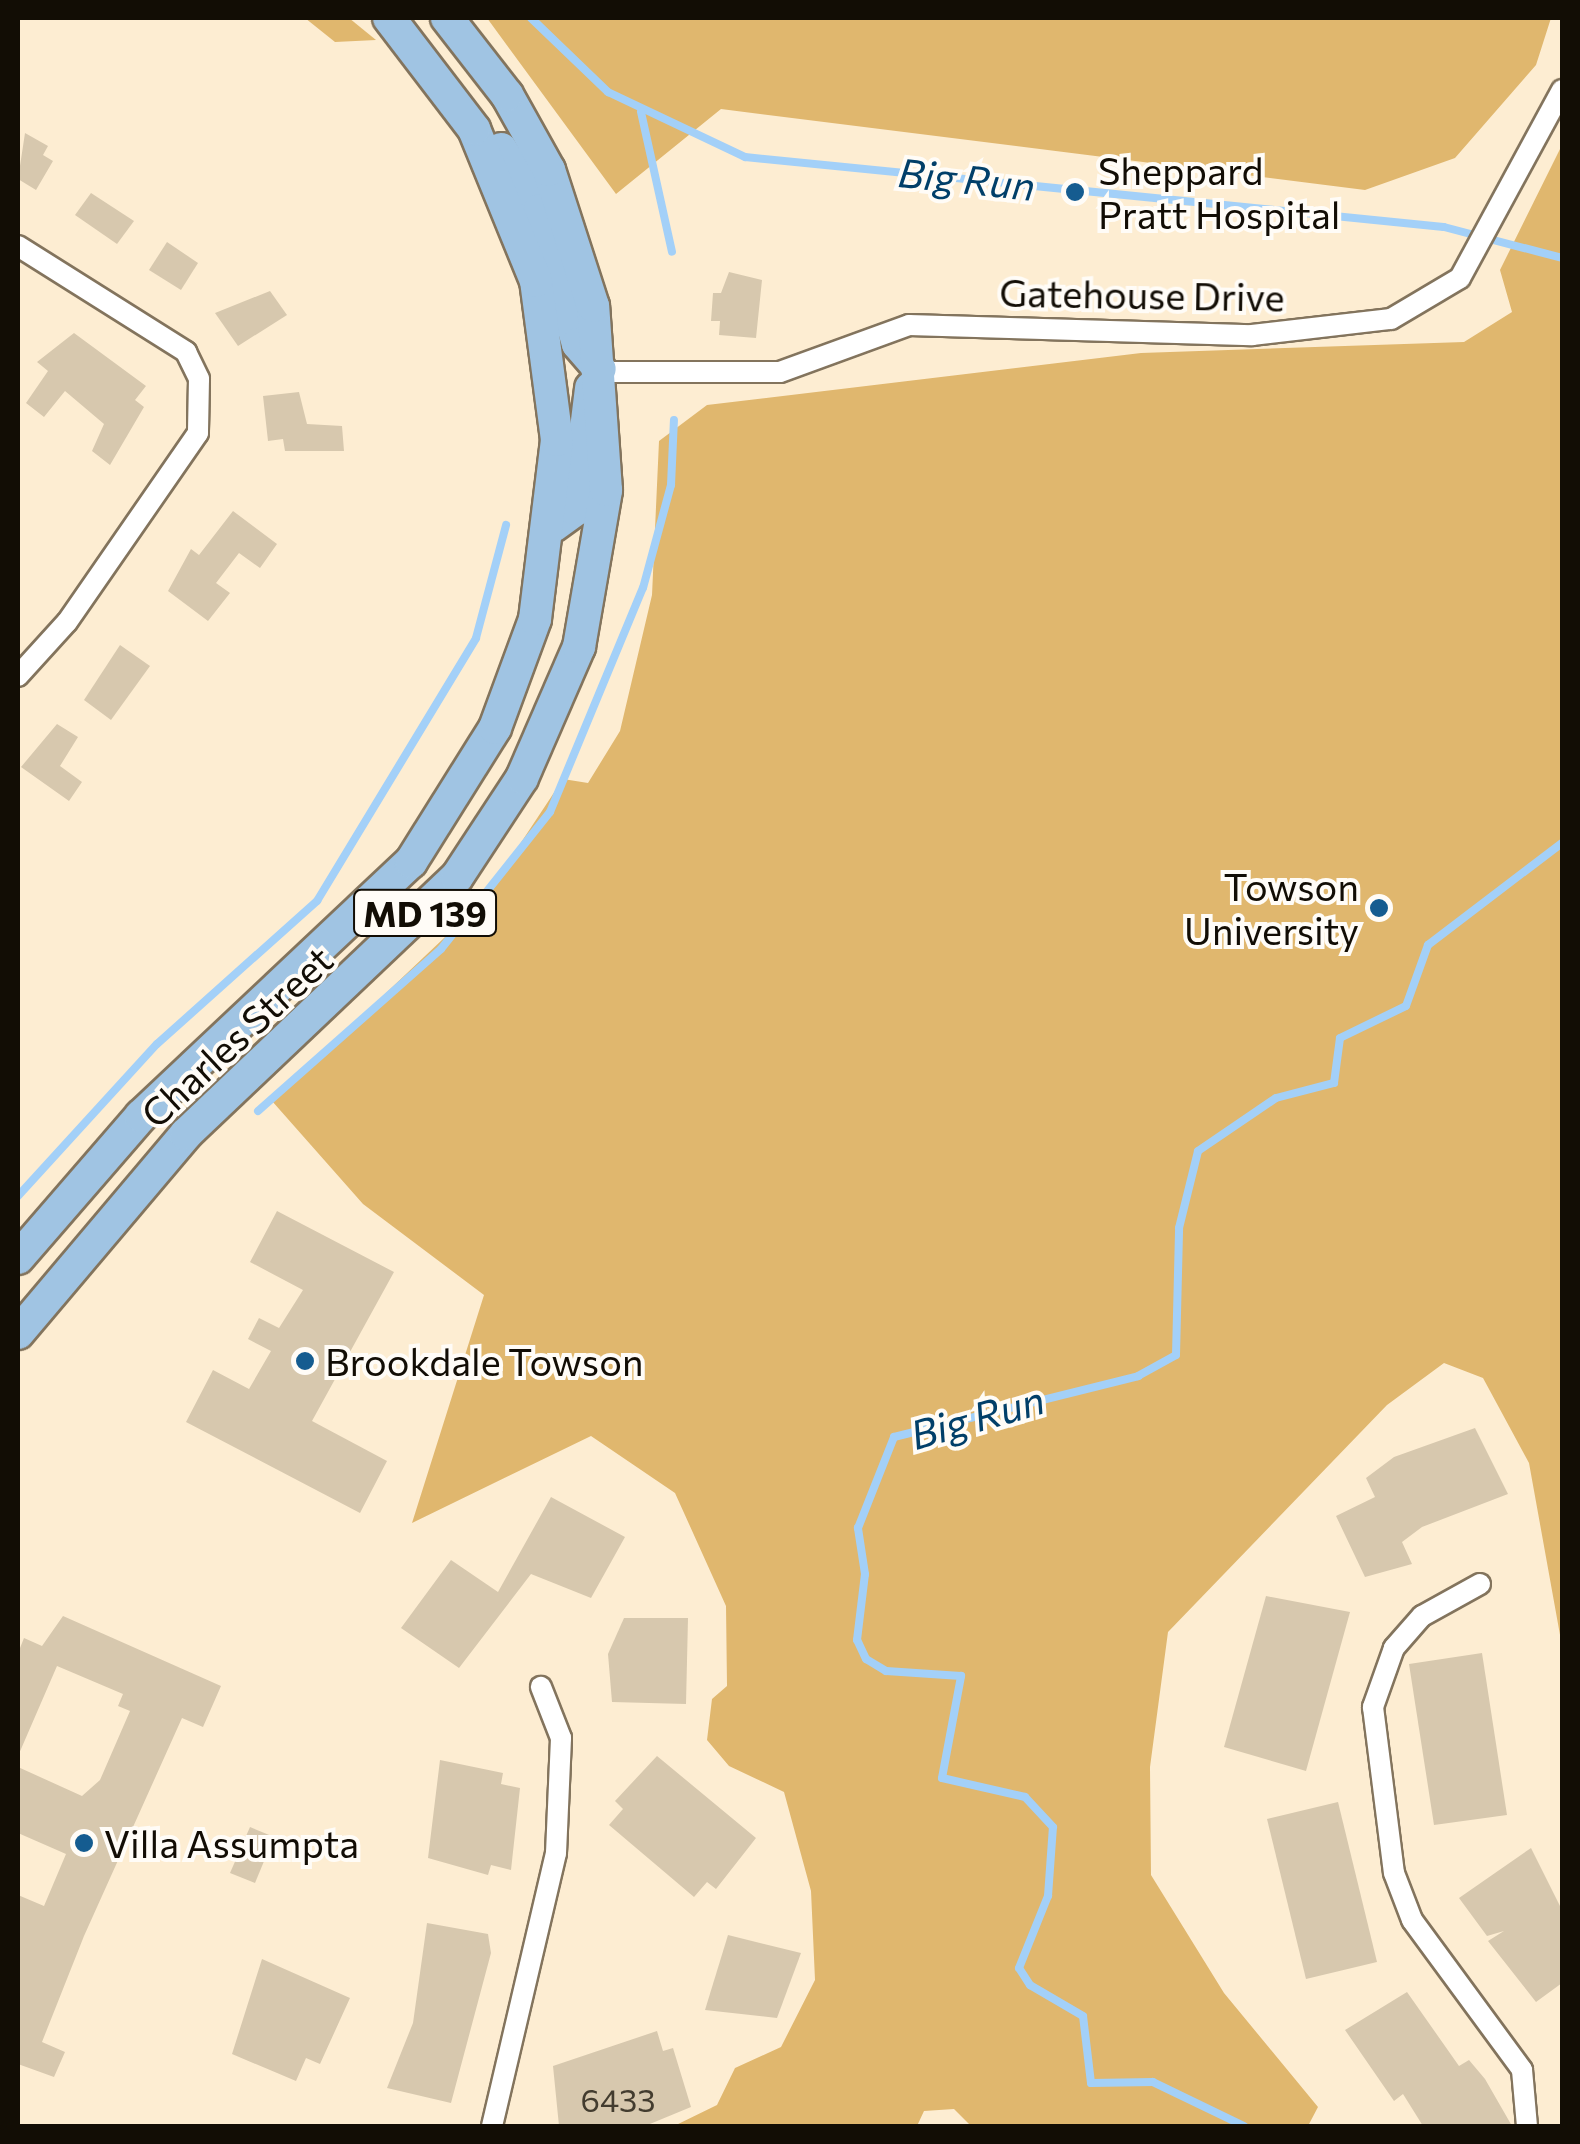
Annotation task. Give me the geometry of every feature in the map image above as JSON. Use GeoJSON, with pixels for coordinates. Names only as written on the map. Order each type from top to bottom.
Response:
{"type":"FeatureCollection","features":[{"type":"Feature","properties":{"kind":"main road","name":"Charles Street"},"geometry":{"type":"LineString","coordinates":[[18,1258],[141,1116],[411,862],[509,695],[553,526],[556,410],[544,312],[521,228],[474,130],[390,18]]}},
{"type":"Feature","properties":{"kind":"main road","name":"Charles Street"},"geometry":{"type":"LineString","coordinates":[[18,1334],[153,1169],[402,937],[502,812],[556,708],[589,612],[606,490],[603,372],[564,203],[508,95],[446,18]]}},
{"type":"Feature","properties":{"kind":"main road"},"geometry":{"type":"LineString","coordinates":[[474,130],[511,157],[528,186],[578,344],[603,372],[587,404],[576,509],[553,526]]}},
{"type":"Feature","properties":{"kind":"street","name":"Gatehouse Drive"},"geometry":{"type":"LineString","coordinates":[[603,372],[780,372],[877,332],[929,324],[1328,330],[1429,304],[1470,262],[1562,90]]}},
{"type":"Feature","properties":{"kind":"street"},"geometry":{"type":"LineString","coordinates":[[18,246],[186,352],[199,380],[198,432],[67,622],[18,676]]}},
{"type":"Feature","properties":{"kind":"street"},"geometry":{"type":"LineString","coordinates":[[1480,1584],[1422,1616],[1394,1648],[1373,1706],[1394,1873],[1412,1920],[1522,2070],[1527,2126]]}},
{"type":"Feature","properties":{"kind":"street"},"geometry":{"type":"LineString","coordinates":[[492,2126],[556,1852],[561,1738],[542,1687]]}},
{"type":"Feature","properties":{"kind":"shaded area"},"geometry":{"type":"Polygon","coordinates":[[[305,18],[349,18],[376,40],[335,42],[305,18]]]}},
{"type":"Feature","properties":{"kind":"shaded area"},"geometry":{"type":"Polygon","coordinates":[[[487,18],[1551,18],[1536,65],[1455,158],[1365,190],[721,109],[616,194],[487,18]]]}},
{"type":"Feature","properties":{"kind":"shaded area"},"geometry":{"type":"Polygon","coordinates":[[[1562,145],[1562,1646],[1529,1463],[1483,1378],[1444,1363],[1387,1405],[1168,1632],[1150,1767],[1151,1875],[1224,1993],[1318,2107],[1308,2126],[971,2126],[954,2109],[924,2111],[917,2126],[674,2126],[717,2105],[735,2068],[781,2047],[815,1980],[811,1891],[784,1792],[729,1766],[707,1740],[712,1699],[727,1686],[726,1606],[675,1493],[591,1436],[412,1523],[484,1295],[363,1204],[272,1101],[481,903],[563,779],[588,783],[620,731],[652,595],[659,441],[707,405],[1141,353],[1464,342],[1512,312],[1500,270],[1562,145]]]}},
{"type":"Feature","properties":{"kind":"building"},"geometry":{"type":"Polygon","coordinates":[[[25,133],[48,146],[43,155],[53,161],[36,190],[18,179],[25,133]]]}},
{"type":"Feature","properties":{"kind":"building"},"geometry":{"type":"Polygon","coordinates":[[[91,193],[134,221],[117,244],[75,215],[91,193]]]}},
{"type":"Feature","properties":{"kind":"building"},"geometry":{"type":"Polygon","coordinates":[[[167,242],[198,263],[181,290],[149,270],[167,242]]]}},
{"type":"Feature","properties":{"kind":"building"},"geometry":{"type":"Polygon","coordinates":[[[729,272],[762,280],[756,338],[719,335],[720,321],[711,321],[713,293],[721,293],[729,272]]]}},
{"type":"Feature","properties":{"kind":"building"},"geometry":{"type":"Polygon","coordinates":[[[270,291],[287,315],[238,346],[215,313],[270,291]]]}},
{"type":"Feature","properties":{"kind":"building"},"geometry":{"type":"Polygon","coordinates":[[[74,333],[146,386],[135,400],[144,407],[110,465],[92,451],[104,424],[65,391],[44,417],[26,403],[48,371],[37,362],[74,333]]]}},
{"type":"Feature","properties":{"kind":"building"},"geometry":{"type":"Polygon","coordinates":[[[299,392],[307,424],[342,426],[344,451],[285,451],[283,439],[268,441],[263,396],[299,392]]]}},
{"type":"Feature","properties":{"kind":"building"},"geometry":{"type":"Polygon","coordinates":[[[233,511],[277,544],[260,568],[239,553],[216,583],[230,593],[208,621],[168,591],[191,549],[199,555],[233,511]]]}},
{"type":"Feature","properties":{"kind":"building"},"geometry":{"type":"Polygon","coordinates":[[[120,645],[150,666],[111,720],[84,700],[120,645]]]}},
{"type":"Feature","properties":{"kind":"building"},"geometry":{"type":"Polygon","coordinates":[[[57,724],[78,737],[60,766],[82,782],[69,801],[21,767],[57,724]]]}},
{"type":"Feature","properties":{"kind":"building","name":"Brookdale Towson"},"geometry":{"type":"Polygon","coordinates":[[[277,1211],[394,1272],[312,1421],[387,1461],[360,1513],[186,1422],[213,1370],[249,1389],[271,1351],[248,1339],[259,1318],[279,1328],[303,1290],[250,1262],[277,1211]]]}},
{"type":"Feature","properties":{"kind":"building"},"geometry":{"type":"Polygon","coordinates":[[[1475,1428],[1508,1494],[1422,1527],[1402,1542],[1412,1564],[1365,1577],[1336,1516],[1375,1497],[1366,1478],[1394,1457],[1475,1428]]]}},
{"type":"Feature","properties":{"kind":"building"},"geometry":{"type":"Polygon","coordinates":[[[551,1497],[625,1537],[591,1598],[531,1574],[459,1668],[401,1628],[451,1560],[498,1592],[551,1497]]]}},
{"type":"Feature","properties":{"kind":"building"},"geometry":{"type":"Polygon","coordinates":[[[1266,1596],[1350,1612],[1306,1771],[1224,1747],[1266,1596]]]}},
{"type":"Feature","properties":{"kind":"building","name":"Villa Assumpta"},"geometry":{"type":"Polygon","coordinates":[[[63,1616],[221,1686],[203,1727],[182,1718],[84,1936],[42,2042],[65,2052],[54,2077],[18,2064],[18,1895],[44,1906],[66,1854],[18,1833],[18,1767],[82,1796],[100,1780],[130,1711],[118,1706],[123,1694],[57,1666],[18,1756],[18,1653],[24,1638],[42,1646],[63,1616]]]}},
{"type":"Feature","properties":{"kind":"building"},"geometry":{"type":"Polygon","coordinates":[[[624,1618],[688,1618],[686,1704],[612,1702],[608,1654],[624,1618]]]}},
{"type":"Feature","properties":{"kind":"building"},"geometry":{"type":"Polygon","coordinates":[[[1482,1653],[1507,1815],[1434,1825],[1409,1664],[1482,1653]]]}},
{"type":"Feature","properties":{"kind":"building"},"geometry":{"type":"Polygon","coordinates":[[[657,1756],[756,1838],[716,1889],[707,1882],[694,1897],[609,1825],[623,1809],[615,1801],[657,1756]]]}},
{"type":"Feature","properties":{"kind":"building"},"geometry":{"type":"Polygon","coordinates":[[[440,1760],[503,1773],[501,1784],[520,1788],[511,1870],[491,1865],[488,1875],[428,1858],[440,1760]]]}},
{"type":"Feature","properties":{"kind":"building"},"geometry":{"type":"Polygon","coordinates":[[[1338,1802],[1377,1962],[1306,1979],[1267,1819],[1338,1802]]]}},
{"type":"Feature","properties":{"kind":"building"},"geometry":{"type":"Polygon","coordinates":[[[250,1827],[274,1837],[255,1883],[230,1873],[250,1827]]]}},
{"type":"Feature","properties":{"kind":"building"},"geometry":{"type":"Polygon","coordinates":[[[1531,1848],[1562,1910],[1562,1983],[1536,2002],[1488,1941],[1504,1931],[1487,1936],[1459,1898],[1531,1848]]]}},
{"type":"Feature","properties":{"kind":"building"},"geometry":{"type":"Polygon","coordinates":[[[427,1923],[488,1934],[491,1953],[451,2103],[387,2088],[413,2023],[427,1923]]]}},
{"type":"Feature","properties":{"kind":"building"},"geometry":{"type":"Polygon","coordinates":[[[728,1935],[801,1953],[777,2018],[705,2010],[728,1935]]]}},
{"type":"Feature","properties":{"kind":"building"},"geometry":{"type":"Polygon","coordinates":[[[262,1959],[350,1998],[320,2064],[306,2058],[296,2081],[232,2054],[262,1959]]]}},
{"type":"Feature","properties":{"kind":"building"},"geometry":{"type":"Polygon","coordinates":[[[1407,1992],[1459,2066],[1469,2060],[1485,2079],[1512,2126],[1423,2126],[1403,2094],[1394,2101],[1345,2030],[1407,1992]]]}},
{"type":"Feature","properties":{"kind":"building"},"geometry":{"type":"Polygon","coordinates":[[[657,2031],[663,2051],[673,2048],[691,2107],[645,2126],[559,2126],[553,2066],[657,2031]]]}},
{"type":"Feature","properties":{"kind":"waterway","name":"Big Run"},"geometry":{"type":"LineString","coordinates":[[531,18],[608,92],[745,157],[1444,227],[1562,258]]}},
{"type":"Feature","properties":{"kind":"waterway"},"geometry":{"type":"LineString","coordinates":[[641,112],[672,252]]}},
{"type":"Feature","properties":{"kind":"waterway"},"geometry":{"type":"LineString","coordinates":[[258,1111],[441,949],[550,812],[643,588],[671,485],[674,420]]}},
{"type":"Feature","properties":{"kind":"waterway"},"geometry":{"type":"LineString","coordinates":[[18,1196],[157,1044],[317,901],[476,638],[506,525]]}},
{"type":"Feature","properties":{"kind":"waterway","name":"Big Run"},"geometry":{"type":"LineString","coordinates":[[1244,2126],[1153,2082],[1091,2083],[1083,2016],[1030,1985],[1019,1968],[1048,1896],[1053,1827],[1025,1797],[942,1778],[961,1676],[886,1671],[866,1659],[857,1640],[865,1574],[858,1528],[894,1437],[1138,1376],[1176,1355],[1179,1228],[1198,1151],[1276,1098],[1334,1083],[1340,1038],[1406,1006],[1428,945],[1562,843]]}},
{"type":"Feature","properties":{"kind":"place","name":"Sheppard Pratt Hospital"},"geometry":{"type":"Point","coordinates":[1075,192]}},
{"type":"Feature","properties":{"kind":"place","name":"Towson University"},"geometry":{"type":"Point","coordinates":[1379,908]}},
{"type":"Feature","properties":{"kind":"place","name":"Brookdale Towson"},"geometry":{"type":"Point","coordinates":[305,1361]}},
{"type":"Feature","properties":{"kind":"place","name":"Villa Assumpta"},"geometry":{"type":"Point","coordinates":[84,1843]}}]}
